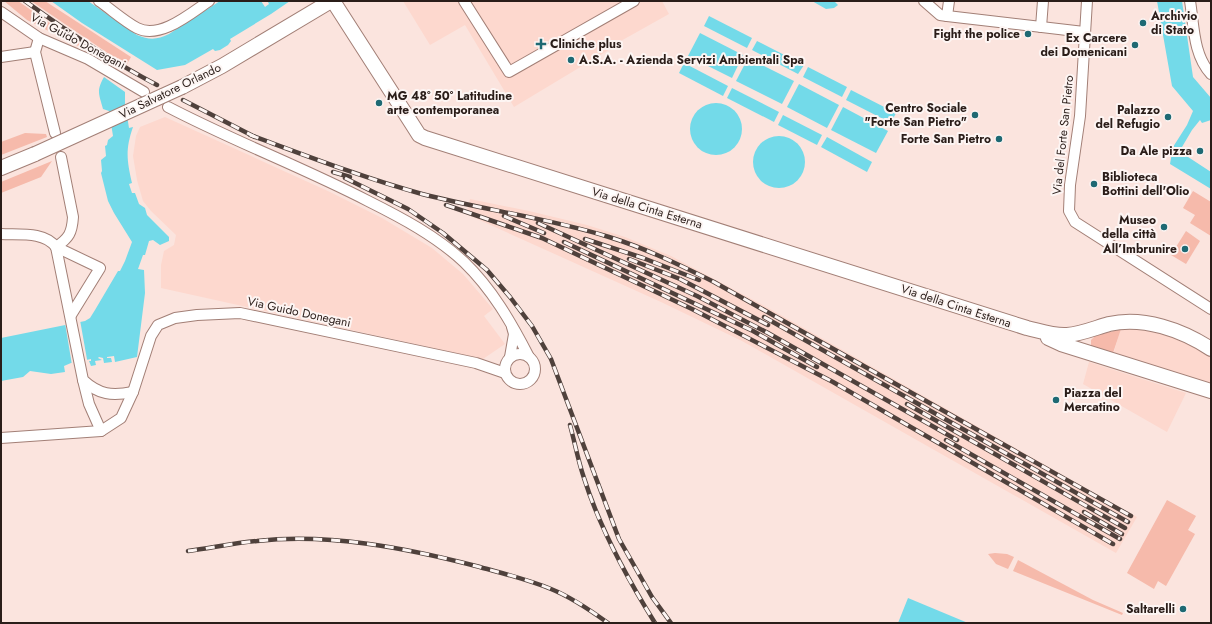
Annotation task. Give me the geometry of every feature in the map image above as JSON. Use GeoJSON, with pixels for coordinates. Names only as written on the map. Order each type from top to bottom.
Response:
{"type":"FeatureCollection","features":[{"type":"Feature","properties":{"kind":"main road","name":"Via Salvatore Orlando"},"geometry":{"type":"LineString","coordinates":[[1,168],[182,87],[222,66],[332,1]]}},
{"type":"Feature","properties":{"kind":"main road","name":"Via della Cinta Esterna"},"geometry":{"type":"LineString","coordinates":[[332,1],[419,135],[425,138],[1027,328],[1066,335],[1124,322],[1146,323],[1157,325],[1181,334],[1211,349]]}},
{"type":"Feature","properties":{"kind":"main road","name":"Via della Cinta Esterna"},"geometry":{"type":"LineString","coordinates":[[1027,328],[1061,344],[1211,391]]}},
{"type":"Feature","properties":{"kind":"main road"},"geometry":{"type":"LineString","coordinates":[[1088,352],[1085,344],[1086,336],[1091,329]]}},
{"type":"Feature","properties":{"kind":"street"},"geometry":{"type":"LineString","coordinates":[[99,1],[137,28],[154,31],[169,27],[209,1]]}},
{"type":"Feature","properties":{"kind":"street"},"geometry":{"type":"LineString","coordinates":[[464,1],[509,72],[634,1]]}},
{"type":"Feature","properties":{"kind":"street"},"geometry":{"type":"LineString","coordinates":[[924,1],[940,15],[1084,32]]}},
{"type":"Feature","properties":{"kind":"street"},"geometry":{"type":"LineString","coordinates":[[947,16],[949,1]]}},
{"type":"Feature","properties":{"kind":"street"},"geometry":{"type":"LineString","coordinates":[[1041,28],[1043,1]]}},
{"type":"Feature","properties":{"kind":"street","name":"Via del Forte San Pietro"},"geometry":{"type":"LineString","coordinates":[[1087,1],[1080,116],[1070,185],[1069,211],[1075,222],[1210,309]]}},
{"type":"Feature","properties":{"kind":"street"},"geometry":{"type":"LineString","coordinates":[[1190,1],[1198,52],[1204,65],[1211,74]]}},
{"type":"Feature","properties":{"kind":"street","name":"Via Guido Donegani"},"geometry":{"type":"LineString","coordinates":[[1,12],[39,38],[88,59],[144,92]]}},
{"type":"Feature","properties":{"kind":"street"},"geometry":{"type":"LineString","coordinates":[[39,38],[35,52],[55,133]]}},
{"type":"Feature","properties":{"kind":"street"},"geometry":{"type":"LineString","coordinates":[[1,57],[35,52]]}},
{"type":"Feature","properties":{"kind":"street"},"geometry":{"type":"LineString","coordinates":[[168,106],[211,129],[311,172],[398,216],[452,251],[471,269],[496,298],[512,325],[535,366],[535,371],[530,380],[520,384],[511,381],[505,372],[505,364],[510,356],[514,334],[512,325]]}},
{"type":"Feature","properties":{"kind":"street"},"geometry":{"type":"LineString","coordinates":[[56,247],[69,237],[73,217],[61,157]]}},
{"type":"Feature","properties":{"kind":"street"},"geometry":{"type":"LineString","coordinates":[[1,234],[37,236],[51,241],[56,247],[100,268],[71,315]]}},
{"type":"Feature","properties":{"kind":"street"},"geometry":{"type":"LineString","coordinates":[[1,438],[101,431],[92,413],[83,380],[56,247]]}},
{"type":"Feature","properties":{"kind":"street","name":"Via Guido Donegani"},"geometry":{"type":"LineString","coordinates":[[101,431],[120,418],[133,392],[155,328],[162,323],[175,318],[197,315],[240,313],[476,363],[505,372]]}},
{"type":"Feature","properties":{"kind":"street"},"geometry":{"type":"LineString","coordinates":[[510,356],[520,353],[529,356]]}},
{"type":"Feature","properties":{"kind":"street"},"geometry":{"type":"LineString","coordinates":[[83,380],[94,389],[103,393],[116,395],[133,392]]}},
{"type":"Feature","properties":{"kind":"shaded area"},"geometry":{"type":"Polygon","coordinates":[[[4,1],[18,1],[94,54],[27,20],[4,1]]]}},
{"type":"Feature","properties":{"kind":"shaded area"},"geometry":{"type":"Polygon","coordinates":[[[31,1],[45,1],[131,57],[127,64],[118,60],[31,1]]]}},
{"type":"Feature","properties":{"kind":"shaded area"},"geometry":{"type":"Polygon","coordinates":[[[403,1],[627,1],[581,36],[641,1],[662,1],[669,14],[619,42],[607,51],[514,107],[465,25],[430,45],[403,1]]]}},
{"type":"Feature","properties":{"kind":"shaded area"},"geometry":{"type":"Polygon","coordinates":[[[165,117],[330,192],[382,218],[432,248],[463,274],[493,309],[484,316],[505,344],[483,359],[161,288],[161,265],[164,251],[174,245],[176,235],[151,211],[143,201],[137,180],[133,156],[136,136],[140,127],[165,117]]]}},
{"type":"Feature","properties":{"kind":"shaded area"},"geometry":{"type":"Polygon","coordinates":[[[25,133],[46,134],[47,137],[1,155],[1,142],[25,133]]]}},
{"type":"Feature","properties":{"kind":"shaded area"},"geometry":{"type":"Polygon","coordinates":[[[52,161],[41,177],[1,193],[1,182],[52,161]]]}},
{"type":"Feature","properties":{"kind":"shaded area"},"geometry":{"type":"Polygon","coordinates":[[[1193,191],[1211,202],[1211,236],[1190,223],[1195,215],[1183,208],[1193,191]]]}},
{"type":"Feature","properties":{"kind":"shaded area"},"geometry":{"type":"Polygon","coordinates":[[[470,199],[587,225],[625,237],[671,256],[770,309],[1137,517],[1116,553],[742,341],[661,302],[466,214],[470,199]]]}},
{"type":"Feature","properties":{"kind":"shaded area"},"geometry":{"type":"Polygon","coordinates":[[[1186,231],[1200,241],[1186,264],[1171,255],[1186,231]]]}},
{"type":"Feature","properties":{"kind":"shaded area"},"geometry":{"type":"Polygon","coordinates":[[[1121,328],[1141,328],[1176,337],[1211,357],[1211,385],[1113,355],[1121,328]]]}},
{"type":"Feature","properties":{"kind":"shaded area"},"geometry":{"type":"Polygon","coordinates":[[[1121,329],[1113,353],[1095,348],[1091,345],[1091,340],[1095,336],[1121,329]]]}},
{"type":"Feature","properties":{"kind":"shaded area"},"geometry":{"type":"Polygon","coordinates":[[[1089,362],[1186,393],[1167,432],[1083,384],[1089,362]]]}},
{"type":"Feature","properties":{"kind":"shaded area"},"geometry":{"type":"Polygon","coordinates":[[[1167,500],[1196,516],[1188,530],[1195,534],[1166,586],[1158,581],[1154,589],[1127,573],[1167,500]]]}},
{"type":"Feature","properties":{"kind":"shaded area"},"geometry":{"type":"Polygon","coordinates":[[[988,554],[1007,554],[1014,557],[1008,569],[996,564],[988,554]]]}},
{"type":"Feature","properties":{"kind":"shaded area"},"geometry":{"type":"Polygon","coordinates":[[[1018,560],[1093,600],[1123,613],[1122,615],[1013,571],[1018,560]]]}},
{"type":"Feature","properties":{"kind":"water"},"geometry":{"type":"Polygon","coordinates":[[[51,1],[88,1],[137,35],[153,39],[169,34],[220,1],[261,1],[265,7],[269,4],[269,1],[290,1],[230,39],[231,41],[228,45],[220,50],[215,51],[213,49],[185,65],[157,70],[82,23],[51,1]]]}},
{"type":"Feature","properties":{"kind":"water"},"geometry":{"type":"Polygon","coordinates":[[[812,1],[834,1],[838,5],[834,8],[826,9],[812,1]]]}},
{"type":"Feature","properties":{"kind":"water"},"geometry":{"type":"Polygon","coordinates":[[[1157,1],[1182,1],[1193,77],[1211,98],[1211,120],[1202,123],[1200,120],[1182,147],[1185,155],[1211,172],[1211,189],[1170,164],[1173,147],[1187,125],[1193,111],[1172,86],[1157,1]]]}},
{"type":"Feature","properties":{"kind":"water"},"geometry":{"type":"Polygon","coordinates":[[[709,16],[752,38],[747,48],[704,26],[709,16]]]}},
{"type":"Feature","properties":{"kind":"water"},"geometry":{"type":"Polygon","coordinates":[[[700,33],[743,55],[732,78],[688,56],[700,33]]]}},
{"type":"Feature","properties":{"kind":"water"},"geometry":{"type":"Polygon","coordinates":[[[757,41],[804,65],[798,74],[752,50],[757,41]]]}},
{"type":"Feature","properties":{"kind":"water"},"geometry":{"type":"Polygon","coordinates":[[[748,58],[794,81],[782,104],[736,81],[748,58]]]}},
{"type":"Feature","properties":{"kind":"water"},"geometry":{"type":"Polygon","coordinates":[[[684,63],[728,86],[723,96],[679,73],[684,63]]]}},
{"type":"Feature","properties":{"kind":"water"},"geometry":{"type":"Polygon","coordinates":[[[808,67],[847,87],[842,97],[803,77],[808,67]]]}},
{"type":"Feature","properties":{"kind":"water"},"geometry":{"type":"Polygon","coordinates":[[[104,77],[125,92],[125,103],[129,128],[133,127],[128,149],[129,168],[132,183],[129,184],[132,193],[135,193],[139,204],[145,208],[147,215],[169,237],[169,241],[160,245],[153,240],[149,241],[145,255],[143,255],[138,269],[144,270],[145,293],[137,357],[115,362],[114,356],[107,357],[111,358],[112,362],[104,363],[103,358],[99,357],[98,358],[102,360],[95,361],[96,365],[91,366],[89,361],[91,361],[91,359],[64,366],[65,372],[51,374],[30,371],[23,377],[1,381],[1,338],[85,321],[90,318],[118,271],[120,271],[132,242],[108,201],[101,173],[101,160],[106,156],[105,146],[107,145],[108,140],[113,136],[109,111],[103,109],[99,96],[99,89],[104,77]]]}},
{"type":"Feature","properties":{"kind":"water"},"geometry":{"type":"Polygon","coordinates":[[[799,84],[839,105],[827,128],[787,107],[799,84]]]}},
{"type":"Feature","properties":{"kind":"water"},"geometry":{"type":"Polygon","coordinates":[[[732,88],[779,112],[774,122],[727,98],[732,88]]]}},
{"type":"Feature","properties":{"kind":"water"},"geometry":{"type":"Polygon","coordinates":[[[851,90],[896,113],[891,123],[846,100],[851,90]]]}},
{"type":"Feature","properties":{"kind":"water"},"geometry":{"type":"Polygon","coordinates":[[[711,103],[721,103],[735,110],[742,124],[742,134],[735,148],[721,155],[711,155],[701,151],[694,144],[690,134],[690,124],[694,114],[701,107],[711,103]]]}},
{"type":"Feature","properties":{"kind":"water"},"geometry":{"type":"Polygon","coordinates":[[[843,107],[888,131],[876,153],[831,130],[843,107]]]}},
{"type":"Feature","properties":{"kind":"water"},"geometry":{"type":"Polygon","coordinates":[[[783,115],[822,135],[817,145],[778,125],[783,115]]]}},
{"type":"Feature","properties":{"kind":"water"},"geometry":{"type":"Polygon","coordinates":[[[774,136],[784,136],[798,143],[805,157],[805,167],[798,181],[784,188],[774,188],[764,184],[757,177],[753,167],[753,157],[757,147],[764,140],[774,136]]]}},
{"type":"Feature","properties":{"kind":"water"},"geometry":{"type":"Polygon","coordinates":[[[827,137],[872,162],[867,172],[821,147],[827,137]]]}},
{"type":"Feature","properties":{"kind":"water"},"geometry":{"type":"Polygon","coordinates":[[[908,598],[968,623],[898,623],[908,598]]]}},
{"type":"Feature","properties":{"kind":"pier"},"geometry":{"type":"Polygon","coordinates":[[[80,320],[88,365],[87,362],[72,365],[65,323],[80,320]]]}},
{"type":"Feature","properties":{"kind":"railway"},"geometry":{"type":"LineString","coordinates":[[25,1],[90,46],[157,85]]}},
{"type":"Feature","properties":{"kind":"railway"},"geometry":{"type":"LineString","coordinates":[[183,100],[255,137]]}},
{"type":"Feature","properties":{"kind":"railway"},"geometry":{"type":"LineString","coordinates":[[250,135],[400,188],[445,200],[586,230],[622,241],[662,257],[714,282],[1131,516]]}},
{"type":"Feature","properties":{"kind":"railway"},"geometry":{"type":"LineString","coordinates":[[333,172],[350,177]]}},
{"type":"Feature","properties":{"kind":"railway"},"geometry":{"type":"LineString","coordinates":[[345,178],[408,209],[443,233],[487,270],[532,326],[551,359],[619,539],[652,597],[671,623]]}},
{"type":"Feature","properties":{"kind":"railway"},"geometry":{"type":"LineString","coordinates":[[446,205],[542,238],[692,309],[833,382],[1113,544]]}},
{"type":"Feature","properties":{"kind":"railway"},"geometry":{"type":"LineString","coordinates":[[504,216],[544,233]]}},
{"type":"Feature","properties":{"kind":"railway"},"geometry":{"type":"LineString","coordinates":[[538,223],[697,296],[768,333],[957,440]]}},
{"type":"Feature","properties":{"kind":"railway"},"geometry":{"type":"LineString","coordinates":[[585,239],[643,258],[699,280]]}},
{"type":"Feature","properties":{"kind":"railway"},"geometry":{"type":"LineString","coordinates":[[564,242],[753,331],[817,367]]}},
{"type":"Feature","properties":{"kind":"railway"},"geometry":{"type":"LineString","coordinates":[[629,259],[680,279],[768,325]]}},
{"type":"Feature","properties":{"kind":"railway"},"geometry":{"type":"LineString","coordinates":[[764,317],[1128,522]]}},
{"type":"Feature","properties":{"kind":"railway"},"geometry":{"type":"LineString","coordinates":[[907,404],[1125,528]]}},
{"type":"Feature","properties":{"kind":"railway"},"geometry":{"type":"LineString","coordinates":[[570,425],[582,472],[598,516],[624,571],[655,623]]}},
{"type":"Feature","properties":{"kind":"railway"},"geometry":{"type":"LineString","coordinates":[[946,440],[1120,539]]}},
{"type":"Feature","properties":{"kind":"railway"},"geometry":{"type":"LineString","coordinates":[[1084,512],[1122,534]]}},
{"type":"Feature","properties":{"kind":"railway"},"geometry":{"type":"LineString","coordinates":[[188,551],[248,542],[284,539],[339,541],[395,548],[449,559],[533,582],[566,596],[608,623]]}},
{"type":"Feature","properties":{"kind":"place","name":"Archivio di Stato"},"geometry":{"type":"Point","coordinates":[1143,23]}},
{"type":"Feature","properties":{"kind":"place","name":"Fight the police"},"geometry":{"type":"Point","coordinates":[1028,34]}},
{"type":"Feature","properties":{"kind":"place","name":"Cliniche plus"},"geometry":{"type":"Point","coordinates":[541,44]}},
{"type":"Feature","properties":{"kind":"place","name":"Ex Carcere dei Domenicani"},"geometry":{"type":"Point","coordinates":[1135,45]}},
{"type":"Feature","properties":{"kind":"place","name":"A.S.A. - Azienda Servizi Ambientali Spa"},"geometry":{"type":"Point","coordinates":[571,60]}},
{"type":"Feature","properties":{"kind":"place","name":"MG 48° 50° Latitudine arte contemporanea"},"geometry":{"type":"Point","coordinates":[379,103]}},
{"type":"Feature","properties":{"kind":"place","name":"Centro Sociale \"Forte San Pietro\""},"geometry":{"type":"Point","coordinates":[975,115]}},
{"type":"Feature","properties":{"kind":"place","name":"Palazzo del Refugio"},"geometry":{"type":"Point","coordinates":[1168,117]}},
{"type":"Feature","properties":{"kind":"place","name":"Forte San Pietro"},"geometry":{"type":"Point","coordinates":[999,139]}},
{"type":"Feature","properties":{"kind":"place","name":"Da Ale pizza"},"geometry":{"type":"Point","coordinates":[1200,151]}},
{"type":"Feature","properties":{"kind":"place","name":"Biblioteca Bottini dell'Olio"},"geometry":{"type":"Point","coordinates":[1094,184]}},
{"type":"Feature","properties":{"kind":"place","name":"Museo della città"},"geometry":{"type":"Point","coordinates":[1164,227]}},
{"type":"Feature","properties":{"kind":"place","name":"All’Imbrunire"},"geometry":{"type":"Point","coordinates":[1185,249]}},
{"type":"Feature","properties":{"kind":"place","name":"Piazza del Mercatino"},"geometry":{"type":"Point","coordinates":[1056,400]}},
{"type":"Feature","properties":{"kind":"place","name":"Saltarelli"},"geometry":{"type":"Point","coordinates":[1183,609]}}]}
